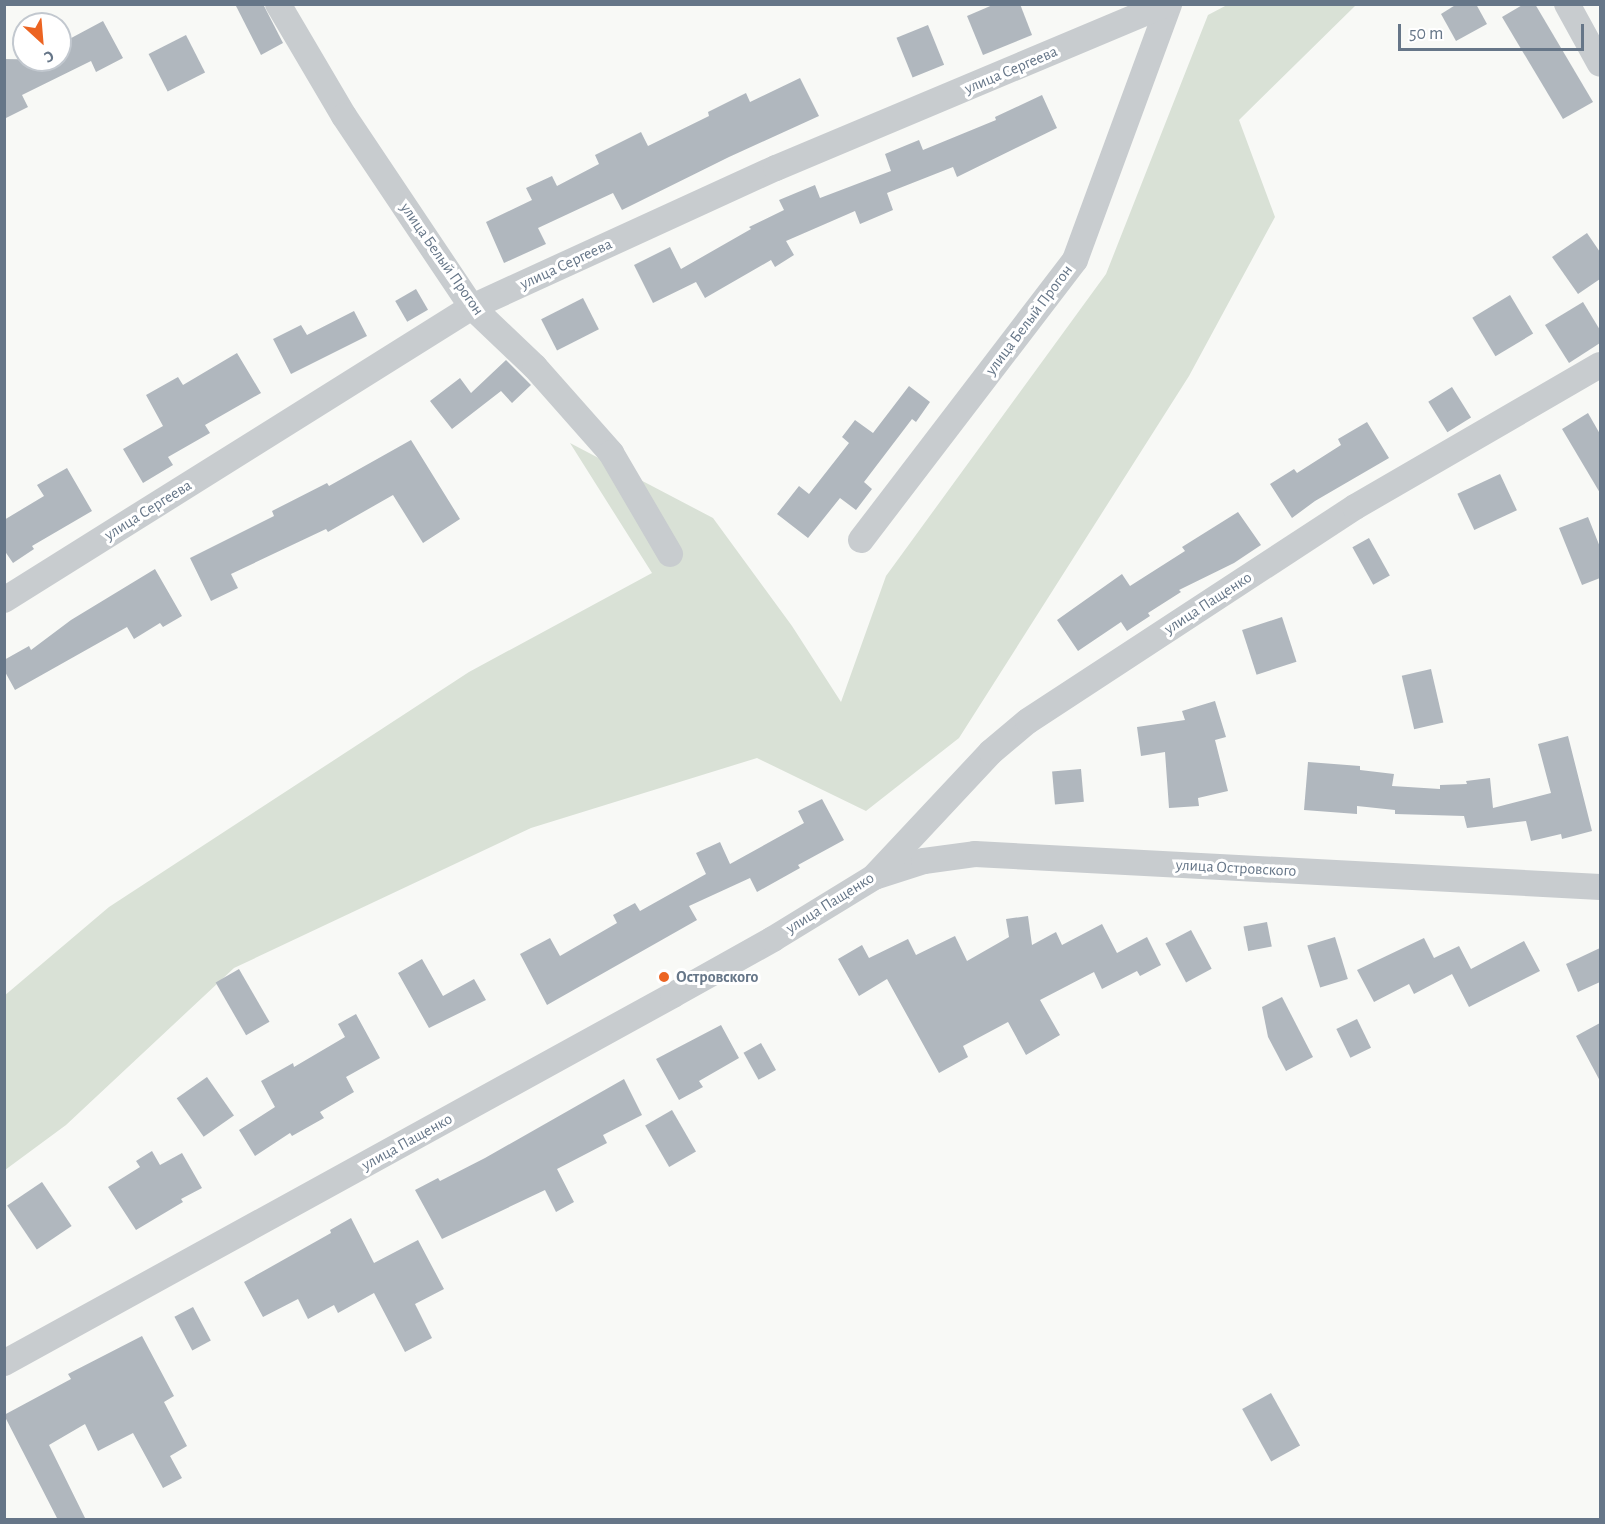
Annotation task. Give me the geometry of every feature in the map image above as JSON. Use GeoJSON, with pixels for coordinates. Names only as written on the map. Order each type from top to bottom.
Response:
{"type":"FeatureCollection","features":[{"type":"Feature","properties":{"kind":"street","name":"улица Белый Прогон"},"geometry":{"type":"LineString","coordinates":[[278,4],[344,116],[472,307],[535,368],[611,453],[670,554]]}},
{"type":"Feature","properties":{"kind":"street","name":"улица Белый Прогон"},"geometry":{"type":"LineString","coordinates":[[861,540],[1075,260],[1168,4]]}},
{"type":"Feature","properties":{"kind":"street","name":"улица Сергеева"},"geometry":{"type":"LineString","coordinates":[[4,600],[472,307],[776,168],[1168,4]]}},
{"type":"Feature","properties":{"kind":"street"},"geometry":{"type":"LineString","coordinates":[[1568,4],[1600,64]]}},
{"type":"Feature","properties":{"kind":"street","name":"улица Пащенко"},"geometry":{"type":"LineString","coordinates":[[4,1363],[663,1001],[773,939],[874,877],[991,752],[1028,721],[1355,507],[1600,365]]}},
{"type":"Feature","properties":{"kind":"street","name":"улица Островского"},"geometry":{"type":"LineString","coordinates":[[874,877],[924,861],[975,854],[1600,887]]}},
{"type":"Feature","properties":{"kind":"shaded area"},"geometry":{"type":"Polygon","coordinates":[[[1227,5],[1356,5],[1239,120],[1275,217],[1189,376],[959,738],[866,811],[757,758],[531,828],[234,968],[66,1125],[5,1170],[4,996],[109,907],[469,672],[652,573],[570,443],[713,518],[792,626],[841,702],[886,576],[1106,274],[1208,15],[1227,5]]]}},
{"type":"Feature","properties":{"kind":"building"},"geometry":{"type":"Polygon","coordinates":[[[235,4],[263,4],[283,43],[261,55],[235,4]]]}},
{"type":"Feature","properties":{"kind":"building"},"geometry":{"type":"Polygon","coordinates":[[[995,4],[1020,4],[1032,35],[983,55],[967,16],[995,4]]]}},
{"type":"Feature","properties":{"kind":"building"},"geometry":{"type":"Polygon","coordinates":[[[1457,4],[1476,4],[1487,24],[1456,41],[1441,14],[1457,4]]]}},
{"type":"Feature","properties":{"kind":"building"},"geometry":{"type":"Polygon","coordinates":[[[1524,4],[1535,4],[1593,102],[1563,119],[1502,17],[1524,4]]]}},
{"type":"Feature","properties":{"kind":"building"},"geometry":{"type":"Polygon","coordinates":[[[103,21],[123,58],[96,72],[91,61],[72,70],[72,38],[103,21]]]}},
{"type":"Feature","properties":{"kind":"building"},"geometry":{"type":"Polygon","coordinates":[[[928,25],[944,65],[913,78],[896,38],[928,25]]]}},
{"type":"Feature","properties":{"kind":"building"},"geometry":{"type":"Polygon","coordinates":[[[186,35],[205,72],[168,91],[149,54],[186,35]]]}},
{"type":"Feature","properties":{"kind":"building"},"geometry":{"type":"Polygon","coordinates":[[[4,59],[12,59],[12,72],[69,72],[22,95],[28,107],[4,119],[4,59]]]}},
{"type":"Feature","properties":{"kind":"building"},"geometry":{"type":"Polygon","coordinates":[[[800,78],[819,116],[622,210],[613,193],[538,228],[546,244],[504,263],[486,222],[532,200],[526,188],[552,176],[557,186],[599,164],[595,155],[641,132],[648,146],[709,116],[708,112],[746,93],[750,102],[800,78]]]}},
{"type":"Feature","properties":{"kind":"building"},"geometry":{"type":"Polygon","coordinates":[[[1042,95],[1057,128],[957,177],[953,167],[887,193],[893,210],[860,224],[855,211],[786,241],[794,255],[775,267],[771,260],[705,298],[696,282],[653,303],[634,265],[670,247],[681,269],[751,229],[749,227],[784,210],[779,200],[815,185],[820,198],[891,171],[885,154],[919,140],[923,150],[996,120],[995,117],[1042,95]]]}},
{"type":"Feature","properties":{"kind":"building"},"geometry":{"type":"Polygon","coordinates":[[[1587,233],[1600,252],[1600,279],[1578,294],[1552,257],[1587,233]]]}},
{"type":"Feature","properties":{"kind":"building"},"geometry":{"type":"Polygon","coordinates":[[[416,289],[428,310],[407,322],[395,301],[416,289]]]}},
{"type":"Feature","properties":{"kind":"building"},"geometry":{"type":"Polygon","coordinates":[[[1510,295],[1533,334],[1495,356],[1472,318],[1510,295]]]}},
{"type":"Feature","properties":{"kind":"building"},"geometry":{"type":"Polygon","coordinates":[[[583,298],[599,329],[557,351],[541,319],[583,298]]]}},
{"type":"Feature","properties":{"kind":"building"},"geometry":{"type":"Polygon","coordinates":[[[1583,302],[1600,330],[1600,343],[1569,363],[1545,325],[1583,302]]]}},
{"type":"Feature","properties":{"kind":"building"},"geometry":{"type":"Polygon","coordinates":[[[354,311],[367,336],[291,374],[273,339],[301,325],[307,335],[354,311]]]}},
{"type":"Feature","properties":{"kind":"building"},"geometry":{"type":"Polygon","coordinates":[[[237,353],[261,393],[205,425],[210,433],[168,457],[173,465],[143,483],[123,449],[163,426],[146,395],[178,377],[183,385],[237,353]]]}},
{"type":"Feature","properties":{"kind":"building"},"geometry":{"type":"Polygon","coordinates":[[[506,360],[531,385],[512,403],[501,391],[452,429],[430,401],[460,378],[471,393],[506,360]]]}},
{"type":"Feature","properties":{"kind":"building"},"geometry":{"type":"Polygon","coordinates":[[[909,386],[930,402],[916,422],[912,419],[864,482],[872,489],[856,510],[840,498],[808,538],[777,514],[799,486],[809,494],[849,443],[842,437],[855,420],[873,433],[909,386]]]}},
{"type":"Feature","properties":{"kind":"building"},"geometry":{"type":"Polygon","coordinates":[[[1452,387],[1471,418],[1447,432],[1428,402],[1452,387]]]}},
{"type":"Feature","properties":{"kind":"building"},"geometry":{"type":"Polygon","coordinates":[[[1588,413],[1600,434],[1600,493],[1562,429],[1588,413]]]}},
{"type":"Feature","properties":{"kind":"building"},"geometry":{"type":"Polygon","coordinates":[[[1367,422],[1389,458],[1315,501],[1292,518],[1270,484],[1294,469],[1297,473],[1341,445],[1338,439],[1367,422]]]}},
{"type":"Feature","properties":{"kind":"building"},"geometry":{"type":"Polygon","coordinates":[[[411,440],[460,519],[423,543],[393,495],[328,532],[326,529],[231,574],[238,588],[211,601],[190,558],[274,516],[272,511],[327,483],[329,486],[411,440]]]}},
{"type":"Feature","properties":{"kind":"building"},"geometry":{"type":"Polygon","coordinates":[[[67,468],[92,511],[32,546],[34,549],[13,563],[4,550],[4,520],[44,496],[37,485],[67,468]]]}},
{"type":"Feature","properties":{"kind":"building"},"geometry":{"type":"Polygon","coordinates":[[[1500,474],[1517,510],[1474,530],[1457,494],[1500,474]]]}},
{"type":"Feature","properties":{"kind":"building"},"geometry":{"type":"Polygon","coordinates":[[[1238,512],[1261,545],[1234,563],[1179,590],[1181,592],[1148,613],[1150,616],[1127,631],[1121,622],[1078,651],[1057,620],[1122,574],[1130,586],[1185,551],[1182,547],[1238,512]]]}},
{"type":"Feature","properties":{"kind":"building"},"geometry":{"type":"Polygon","coordinates":[[[1588,517],[1600,547],[1600,578],[1582,585],[1559,528],[1588,517]]]}},
{"type":"Feature","properties":{"kind":"building"},"geometry":{"type":"Polygon","coordinates":[[[1369,538],[1390,576],[1373,585],[1352,547],[1369,538]]]}},
{"type":"Feature","properties":{"kind":"building"},"geometry":{"type":"Polygon","coordinates":[[[155,569],[182,616],[163,627],[160,623],[134,639],[127,627],[15,690],[4,670],[4,660],[29,646],[31,650],[71,620],[155,569]]]}},
{"type":"Feature","properties":{"kind":"building"},"geometry":{"type":"Polygon","coordinates":[[[1282,617],[1297,662],[1257,675],[1242,630],[1282,617]]]}},
{"type":"Feature","properties":{"kind":"building"},"geometry":{"type":"Polygon","coordinates":[[[1431,669],[1443,723],[1414,729],[1402,676],[1431,669]]]}},
{"type":"Feature","properties":{"kind":"building"},"geometry":{"type":"Polygon","coordinates":[[[1215,701],[1226,737],[1215,740],[1228,791],[1198,798],[1199,806],[1169,808],[1165,752],[1141,756],[1137,727],[1185,720],[1182,711],[1215,701]]]}},
{"type":"Feature","properties":{"kind":"building"},"geometry":{"type":"Polygon","coordinates":[[[1568,736],[1592,831],[1562,839],[1561,834],[1531,841],[1526,821],[1467,828],[1464,816],[1395,814],[1395,810],[1357,806],[1357,814],[1304,810],[1308,762],[1360,766],[1360,770],[1394,774],[1392,786],[1440,789],[1440,785],[1467,784],[1466,781],[1490,778],[1493,808],[1551,793],[1538,744],[1568,736]]]}},
{"type":"Feature","properties":{"kind":"building"},"geometry":{"type":"Polygon","coordinates":[[[1081,769],[1084,802],[1055,804],[1052,772],[1081,769]]]}},
{"type":"Feature","properties":{"kind":"building"},"geometry":{"type":"Polygon","coordinates":[[[822,799],[844,840],[798,865],[800,868],[757,892],[750,878],[689,906],[697,920],[547,1005],[520,954],[550,938],[560,956],[617,923],[613,915],[635,903],[640,911],[706,874],[696,853],[720,842],[730,864],[804,823],[798,811],[822,799]]]}},
{"type":"Feature","properties":{"kind":"building"},"geometry":{"type":"Polygon","coordinates":[[[1028,916],[1032,945],[1056,932],[1062,945],[1102,924],[1117,953],[1147,937],[1161,965],[1140,976],[1137,971],[1102,989],[1094,972],[1040,1000],[1060,1035],[1026,1055],[1008,1022],[963,1046],[968,1057],[939,1073],[887,979],[859,996],[838,959],[862,945],[869,958],[908,939],[916,955],[955,936],[967,961],[1009,937],[1006,919],[1028,916]]]}},
{"type":"Feature","properties":{"kind":"building"},"geometry":{"type":"Polygon","coordinates":[[[1267,922],[1272,947],[1248,951],[1243,927],[1267,922]]]}},
{"type":"Feature","properties":{"kind":"building"},"geometry":{"type":"Polygon","coordinates":[[[1191,930],[1212,969],[1186,982],[1165,944],[1191,930]]]}},
{"type":"Feature","properties":{"kind":"building"},"geometry":{"type":"Polygon","coordinates":[[[1335,937],[1348,979],[1320,988],[1307,945],[1335,937]]]}},
{"type":"Feature","properties":{"kind":"building"},"geometry":{"type":"Polygon","coordinates":[[[1424,938],[1434,958],[1459,946],[1471,969],[1524,941],[1540,971],[1469,1007],[1452,974],[1414,994],[1409,984],[1374,1002],[1357,970],[1424,938]]]}},
{"type":"Feature","properties":{"kind":"building"},"geometry":{"type":"Polygon","coordinates":[[[1600,948],[1600,982],[1578,992],[1566,964],[1600,948]]]}},
{"type":"Feature","properties":{"kind":"building"},"geometry":{"type":"Polygon","coordinates":[[[422,959],[443,996],[474,979],[486,1000],[429,1028],[398,973],[422,959]]]}},
{"type":"Feature","properties":{"kind":"building"},"geometry":{"type":"Polygon","coordinates":[[[239,969],[270,1022],[246,1035],[216,982],[239,969]]]}},
{"type":"Feature","properties":{"kind":"building"},"geometry":{"type":"Polygon","coordinates":[[[1282,997],[1313,1057],[1286,1071],[1268,1037],[1262,1007],[1282,997]]]}},
{"type":"Feature","properties":{"kind":"building"},"geometry":{"type":"Polygon","coordinates":[[[356,1014],[380,1058],[346,1077],[354,1092],[320,1112],[324,1118],[292,1136],[290,1133],[255,1156],[239,1130],[275,1107],[261,1081],[293,1063],[294,1067],[345,1037],[338,1024],[356,1014]]]}},
{"type":"Feature","properties":{"kind":"building"},"geometry":{"type":"Polygon","coordinates":[[[1357,1019],[1371,1048],[1350,1058],[1336,1029],[1357,1019]]]}},
{"type":"Feature","properties":{"kind":"building"},"geometry":{"type":"Polygon","coordinates":[[[1600,1023],[1600,1081],[1576,1036],[1600,1023]]]}},
{"type":"Feature","properties":{"kind":"building"},"geometry":{"type":"Polygon","coordinates":[[[721,1025],[739,1058],[699,1081],[703,1087],[679,1100],[656,1059],[721,1025]]]}},
{"type":"Feature","properties":{"kind":"building"},"geometry":{"type":"Polygon","coordinates":[[[761,1043],[776,1070],[759,1080],[744,1053],[761,1043]]]}},
{"type":"Feature","properties":{"kind":"building"},"geometry":{"type":"Polygon","coordinates":[[[207,1077],[234,1116],[204,1137],[177,1098],[207,1077]]]}},
{"type":"Feature","properties":{"kind":"building"},"geometry":{"type":"Polygon","coordinates":[[[624,1079],[642,1115],[603,1135],[607,1143],[557,1169],[574,1202],[556,1212],[545,1190],[442,1239],[415,1190],[438,1178],[440,1181],[485,1158],[624,1079]]]}},
{"type":"Feature","properties":{"kind":"building"},"geometry":{"type":"Polygon","coordinates":[[[672,1110],[696,1152],[669,1167],[645,1126],[672,1110]]]}},
{"type":"Feature","properties":{"kind":"building"},"geometry":{"type":"Polygon","coordinates":[[[152,1151],[160,1165],[182,1153],[202,1188],[181,1199],[183,1202],[136,1230],[108,1187],[140,1167],[136,1161],[152,1151]]]}},
{"type":"Feature","properties":{"kind":"building"},"geometry":{"type":"Polygon","coordinates":[[[42,1182],[72,1226],[37,1249],[7,1205],[42,1182]]]}},
{"type":"Feature","properties":{"kind":"building"},"geometry":{"type":"Polygon","coordinates":[[[351,1218],[374,1263],[418,1240],[444,1289],[415,1304],[432,1338],[405,1352],[374,1293],[338,1313],[334,1305],[308,1319],[298,1299],[263,1317],[244,1282],[331,1233],[330,1230],[351,1218]]]}},
{"type":"Feature","properties":{"kind":"building"},"geometry":{"type":"Polygon","coordinates":[[[193,1307],[211,1341],[192,1350],[174,1317],[193,1307]]]}},
{"type":"Feature","properties":{"kind":"building"},"geometry":{"type":"Polygon","coordinates":[[[142,1336],[174,1396],[164,1402],[187,1446],[170,1456],[182,1478],[163,1488],[133,1433],[98,1451],[85,1424],[49,1445],[86,1520],[58,1520],[4,1415],[71,1379],[68,1374],[142,1336]]]}},
{"type":"Feature","properties":{"kind":"building"},"geometry":{"type":"Polygon","coordinates":[[[1271,1393],[1300,1445],[1271,1461],[1242,1409],[1271,1393]]]}},
{"type":"Feature","properties":{"kind":"place","name":"Островского"},"geometry":{"type":"Point","coordinates":[664,977]}}]}
